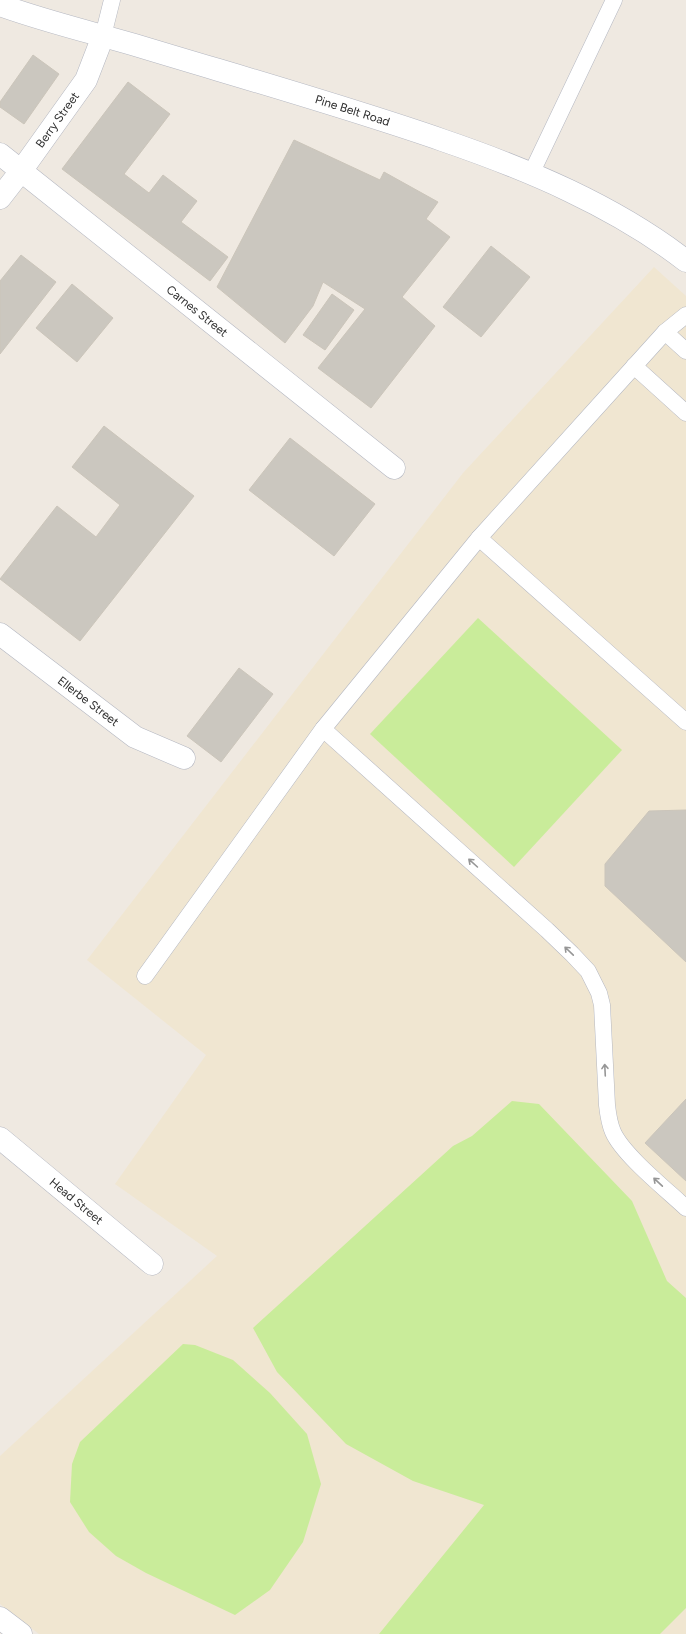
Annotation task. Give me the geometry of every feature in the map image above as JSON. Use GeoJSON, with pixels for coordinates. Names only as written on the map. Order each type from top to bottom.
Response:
{"type":"FeatureCollection","features":[{"type":"Feature","properties":{"kind":"street","name":"Pine Belt Road"},"geometry":{"type":"LineString","coordinates":[[0,5],[391,123],[492,158],[532,174],[584,199],[632,225],[671,250],[686,262]]}},
{"type":"Feature","properties":{"kind":"street","name":"Berry Street"},"geometry":{"type":"LineString","coordinates":[[0,198],[86,80],[103,36]]}},
{"type":"Feature","properties":{"kind":"street","name":"Carnes Street"},"geometry":{"type":"LineString","coordinates":[[0,154],[394,468]]}},
{"type":"Feature","properties":{"kind":"street","name":"Ellerbe Street"},"geometry":{"type":"LineString","coordinates":[[0,634],[135,737],[184,758]]}},
{"type":"Feature","properties":{"kind":"street","name":"Head Street"},"geometry":{"type":"LineString","coordinates":[[0,1138],[152,1264]]}},
{"type":"Feature","properties":{"kind":"street"},"geometry":{"type":"LineString","coordinates":[[0,1618],[20,1634]]}},
{"type":"Feature","properties":{"kind":"lane"},"geometry":{"type":"LineString","coordinates":[[103,36],[112,0]]}},
{"type":"Feature","properties":{"kind":"lane"},"geometry":{"type":"LineString","coordinates":[[532,174],[614,0]]}},
{"type":"Feature","properties":{"kind":"lane"},"geometry":{"type":"LineString","coordinates":[[144,976],[324,729],[479,538],[664,332],[686,315]]}},
{"type":"Feature","properties":{"kind":"lane"},"geometry":{"type":"LineString","coordinates":[[664,332],[686,351]]}},
{"type":"Feature","properties":{"kind":"lane"},"geometry":{"type":"LineString","coordinates":[[634,366],[686,413]]}},
{"type":"Feature","properties":{"kind":"lane"},"geometry":{"type":"LineString","coordinates":[[479,538],[686,722]]}},
{"type":"Feature","properties":{"kind":"lane"},"geometry":{"type":"LineString","coordinates":[[324,729],[547,930],[588,971],[595,982],[602,1005],[608,1120],[613,1133],[632,1158],[686,1208]]}},
{"type":"Feature","properties":{"kind":"shaded area"},"geometry":{"type":"Polygon","coordinates":[[[654,267],[686,296],[686,1634],[39,1634],[0,1604],[0,1456],[217,1256],[115,1184],[206,1055],[87,960],[463,473],[654,267]]]}},
{"type":"Feature","properties":{"kind":"green space"},"geometry":{"type":"Polygon","coordinates":[[[478,618],[622,750],[514,867],[370,734],[478,618]]]}},
{"type":"Feature","properties":{"kind":"green space"},"geometry":{"type":"Polygon","coordinates":[[[512,1101],[539,1104],[632,1201],[667,1281],[686,1298],[686,1608],[660,1634],[379,1634],[484,1505],[413,1481],[346,1444],[277,1372],[253,1328],[453,1146],[472,1136],[512,1101]]]}},
{"type":"Feature","properties":{"kind":"green space"},"geometry":{"type":"Polygon","coordinates":[[[183,1344],[195,1345],[233,1360],[270,1393],[307,1434],[321,1484],[303,1542],[270,1590],[235,1615],[146,1573],[116,1556],[89,1532],[70,1502],[72,1464],[80,1442],[183,1344]]]}},
{"type":"Feature","properties":{"kind":"building"},"geometry":{"type":"Polygon","coordinates":[[[33,55],[59,74],[24,124],[0,107],[0,102],[33,55]]]}},
{"type":"Feature","properties":{"kind":"building"},"geometry":{"type":"Polygon","coordinates":[[[128,82],[170,114],[124,174],[149,193],[163,175],[197,201],[181,222],[228,257],[210,281],[62,169],[128,82]]]}},
{"type":"Feature","properties":{"kind":"building"},"geometry":{"type":"Polygon","coordinates":[[[294,140],[380,180],[384,172],[438,202],[426,219],[450,237],[402,297],[435,326],[371,408],[318,368],[365,309],[323,282],[313,306],[285,343],[217,287],[294,140]]]}},
{"type":"Feature","properties":{"kind":"building"},"geometry":{"type":"Polygon","coordinates":[[[491,246],[530,277],[481,337],[443,307],[491,246]]]}},
{"type":"Feature","properties":{"kind":"building"},"geometry":{"type":"Polygon","coordinates":[[[21,255],[56,282],[0,354],[0,281],[21,255]]]}},
{"type":"Feature","properties":{"kind":"building"},"geometry":{"type":"Polygon","coordinates":[[[72,284],[113,318],[77,362],[36,328],[72,284]]]}},
{"type":"Feature","properties":{"kind":"building"},"geometry":{"type":"Polygon","coordinates":[[[332,294],[354,310],[325,350],[303,335],[332,294]]]}},
{"type":"Feature","properties":{"kind":"building"},"geometry":{"type":"Polygon","coordinates":[[[104,426],[194,496],[80,641],[0,579],[57,506],[96,537],[120,505],[72,467],[104,426]]]}},
{"type":"Feature","properties":{"kind":"building"},"geometry":{"type":"Polygon","coordinates":[[[290,438],[375,504],[334,556],[249,490],[290,438]]]}},
{"type":"Feature","properties":{"kind":"building"},"geometry":{"type":"Polygon","coordinates":[[[239,668],[273,694],[221,762],[187,736],[239,668]]]}},
{"type":"Feature","properties":{"kind":"building"},"geometry":{"type":"Polygon","coordinates":[[[686,810],[686,962],[605,886],[605,864],[649,811],[686,810]]]}},
{"type":"Feature","properties":{"kind":"building"},"geometry":{"type":"Polygon","coordinates":[[[686,1099],[686,1181],[645,1143],[686,1099]]]}}]}
